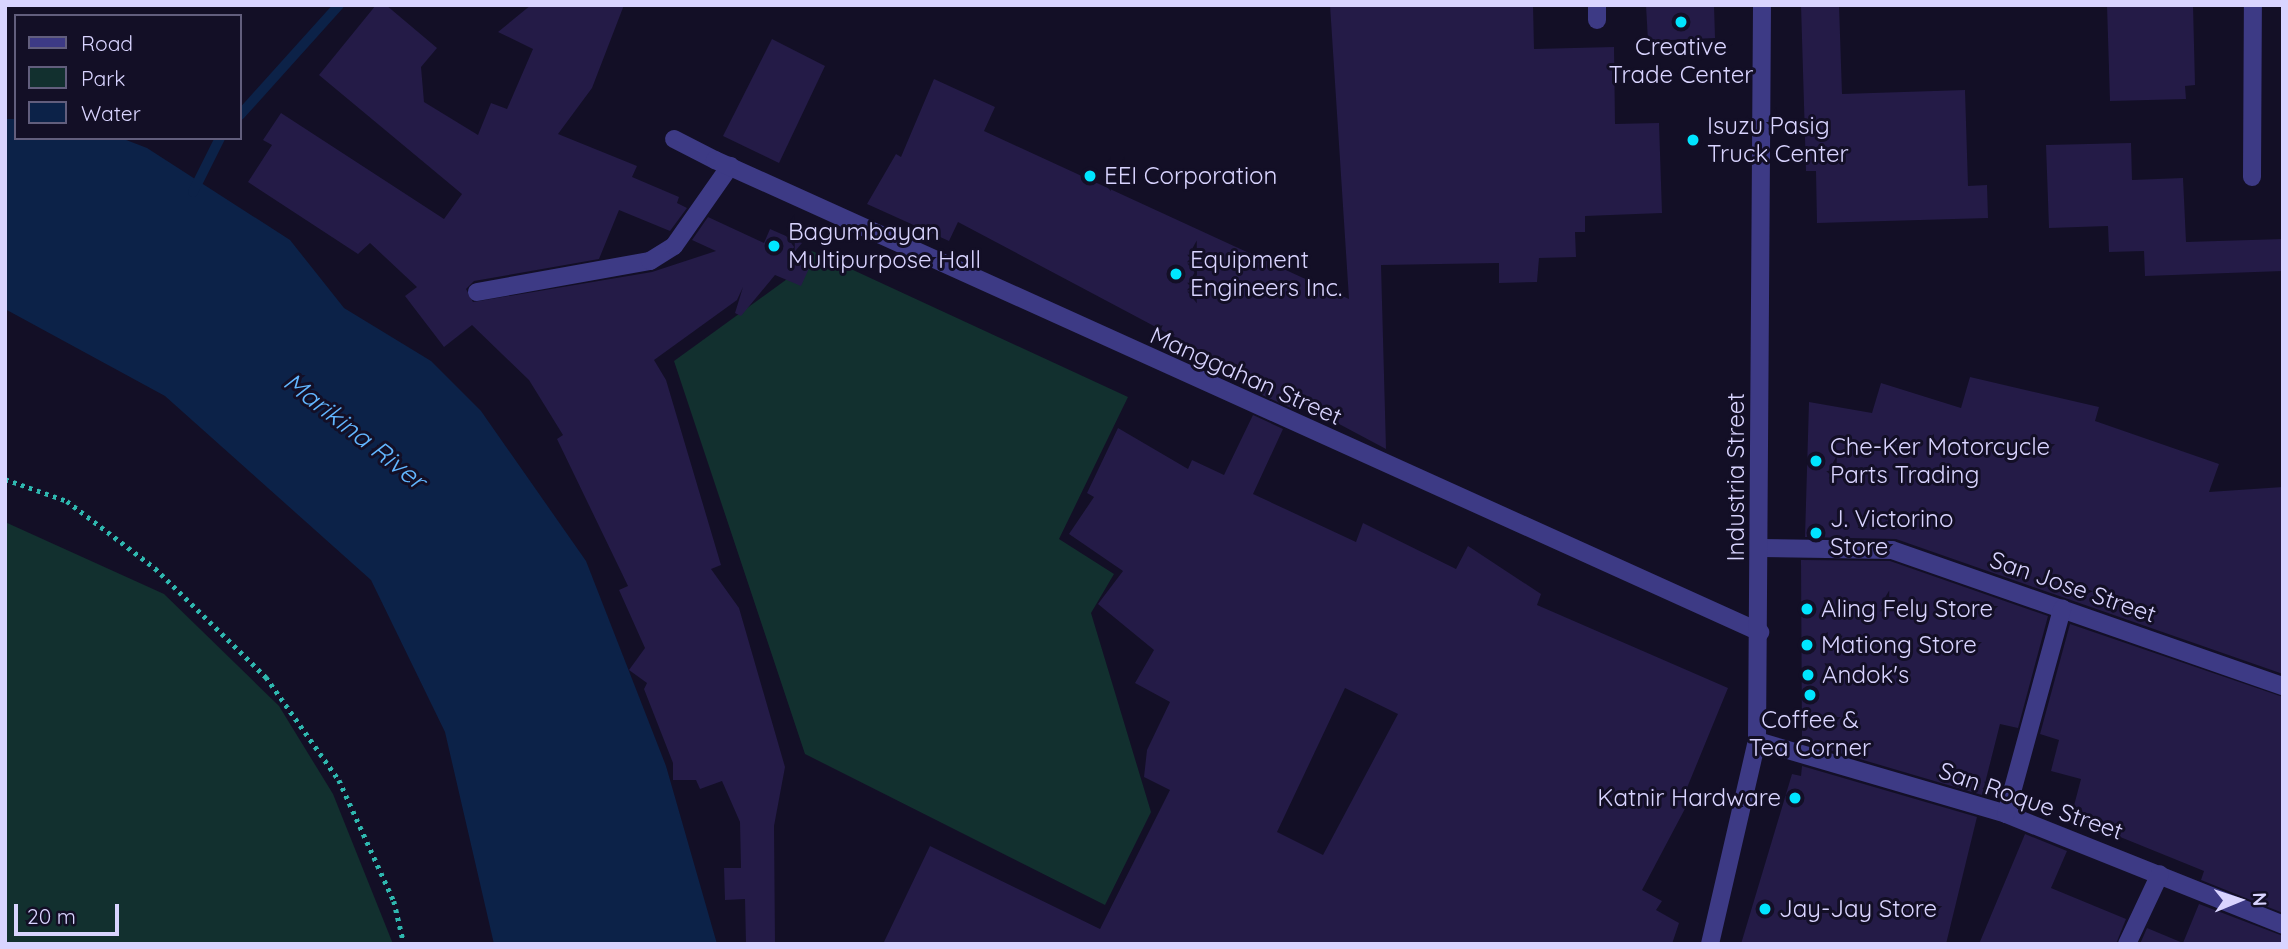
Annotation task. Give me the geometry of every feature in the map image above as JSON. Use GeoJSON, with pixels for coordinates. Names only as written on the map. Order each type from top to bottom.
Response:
{"type":"FeatureCollection","features":[{"type":"Feature","properties":{"kind":"street","name":"Industria Street"},"geometry":{"type":"LineString","coordinates":[[1710,944],[1757,741],[1760,632],[1762,5]]}},
{"type":"Feature","properties":{"kind":"street"},"geometry":{"type":"LineString","coordinates":[[2252,177],[2253,5]]}},
{"type":"Feature","properties":{"kind":"street","name":"Manggahan Street"},"geometry":{"type":"LineString","coordinates":[[674,139],[1760,632]]}},
{"type":"Feature","properties":{"kind":"street"},"geometry":{"type":"LineString","coordinates":[[477,292],[650,261],[674,246],[723,163]]}},
{"type":"Feature","properties":{"kind":"street","name":"San Jose Street"},"geometry":{"type":"LineString","coordinates":[[1760,548],[1892,550],[2283,686]]}},
{"type":"Feature","properties":{"kind":"street"},"geometry":{"type":"LineString","coordinates":[[2007,814],[2062,609]]}},
{"type":"Feature","properties":{"kind":"street","name":"San Roque Street"},"geometry":{"type":"LineString","coordinates":[[1757,741],[2007,814],[2283,925]]}},
{"type":"Feature","properties":{"kind":"street"},"geometry":{"type":"LineString","coordinates":[[2127,944],[2160,874]]}},
{"type":"Feature","properties":{"kind":"path"},"geometry":{"type":"LineString","coordinates":[[5,479],[67,501],[155,568],[266,677],[339,780],[394,901],[404,944]]}},
{"type":"Feature","properties":{"kind":"green space"},"geometry":{"type":"Polygon","coordinates":[[[812,251],[1128,397],[1059,539],[1114,574],[1091,613],[1151,812],[1105,905],[805,754],[674,361],[794,274],[812,251]]]}},
{"type":"Feature","properties":{"kind":"green space"},"geometry":{"type":"Polygon","coordinates":[[[5,522],[164,594],[279,706],[333,794],[393,944],[5,944],[5,522]]]}},
{"type":"Feature","properties":{"kind":"water","name":"Marikina River"},"geometry":{"type":"Polygon","coordinates":[[[5,119],[14,119],[14,140],[126,140],[147,148],[290,240],[344,308],[431,361],[481,411],[586,561],[666,766],[717,944],[494,944],[445,732],[371,580],[165,396],[5,309],[5,119]]]}},
{"type":"Feature","properties":{"kind":"building"},"geometry":{"type":"Polygon","coordinates":[[[376,5],[386,5],[437,48],[421,67],[424,102],[478,135],[491,103],[507,109],[533,49],[498,32],[531,5],[624,5],[592,88],[558,134],[637,166],[632,177],[679,197],[677,203],[687,208],[670,231],[619,210],[599,259],[474,281],[466,289],[473,302],[652,272],[716,251],[692,240],[708,217],[764,243],[770,229],[802,243],[791,256],[811,264],[801,286],[775,275],[741,316],[735,313],[743,287],[737,300],[654,360],[666,380],[721,565],[711,569],[739,608],[785,767],[774,826],[775,944],[746,944],[745,899],[725,900],[724,868],[741,868],[740,822],[722,781],[700,789],[696,780],[673,780],[673,763],[644,689],[647,683],[629,670],[645,648],[619,590],[628,586],[557,439],[563,435],[529,380],[472,325],[444,347],[405,296],[417,287],[370,243],[358,254],[248,182],[272,145],[263,140],[281,113],[444,219],[462,194],[319,75],[376,5]]]}},
{"type":"Feature","properties":{"kind":"building"},"geometry":{"type":"Polygon","coordinates":[[[1330,5],[1533,5],[1534,49],[1614,47],[1615,124],[1659,123],[1662,213],[1585,216],[1585,232],[1575,232],[1576,257],[1539,258],[1537,282],[1499,283],[1499,263],[1381,265],[1386,449],[1296,401],[1293,409],[1262,395],[1267,386],[958,222],[949,241],[867,204],[896,154],[901,157],[934,79],[995,107],[984,131],[1349,299],[1330,5]]]}},
{"type":"Feature","properties":{"kind":"building","name":"Creative Trade Center"},"geometry":{"type":"Polygon","coordinates":[[[1646,5],[1714,5],[1715,38],[1648,41],[1646,5]]]}},
{"type":"Feature","properties":{"kind":"building"},"geometry":{"type":"Polygon","coordinates":[[[1801,5],[1839,5],[1842,94],[1965,90],[1968,186],[1987,185],[1988,218],[1817,223],[1816,171],[1806,171],[1801,5]]]}},
{"type":"Feature","properties":{"kind":"building"},"geometry":{"type":"Polygon","coordinates":[[[2107,5],[2193,5],[2195,85],[2185,86],[2186,99],[2110,101],[2107,5]]]}},
{"type":"Feature","properties":{"kind":"building"},"geometry":{"type":"Polygon","coordinates":[[[772,39],[825,66],[779,163],[723,136],[772,39]]]}},
{"type":"Feature","properties":{"kind":"building"},"geometry":{"type":"Polygon","coordinates":[[[2131,143],[2132,180],[2183,178],[2186,242],[2283,239],[2283,271],[2145,276],[2144,251],[2109,252],[2108,226],[2049,228],[2046,145],[2131,143]]]}},
{"type":"Feature","properties":{"kind":"building"},"geometry":{"type":"Polygon","coordinates":[[[1970,377],[2099,407],[2095,421],[2219,464],[2209,492],[2283,487],[2283,674],[1896,539],[1805,537],[1809,402],[1872,413],[1881,383],[1961,408],[1970,377]]]}},
{"type":"Feature","properties":{"kind":"building"},"geometry":{"type":"Polygon","coordinates":[[[1253,415],[1283,429],[1253,494],[1356,542],[1363,523],[1456,569],[1468,546],[1541,594],[1537,605],[1728,688],[1682,800],[1688,803],[1642,890],[1662,901],[1656,910],[1679,923],[1672,944],[883,944],[930,846],[1100,929],[1170,790],[1144,777],[1147,750],[1170,702],[1135,683],[1154,650],[1098,604],[1123,571],[1069,534],[1094,497],[1087,493],[1118,428],[1188,469],[1192,460],[1224,475],[1253,415]],[[1345,688],[1277,832],[1323,855],[1398,714],[1345,688]]]}},
{"type":"Feature","properties":{"kind":"building"},"geometry":{"type":"Polygon","coordinates":[[[1801,560],[1890,561],[2048,616],[2018,728],[2000,724],[1982,795],[1802,742],[1801,560]]]}},
{"type":"Feature","properties":{"kind":"building"},"geometry":{"type":"Polygon","coordinates":[[[2070,624],[2283,697],[2283,913],[2201,880],[2204,871],[2071,817],[2081,779],[2051,771],[2059,740],[2040,734],[2070,624]]]}},
{"type":"Feature","properties":{"kind":"building"},"geometry":{"type":"Polygon","coordinates":[[[1802,766],[1977,817],[1946,944],[1741,944],[1792,774],[1801,776],[1802,766]]]}},
{"type":"Feature","properties":{"kind":"building"},"geometry":{"type":"Polygon","coordinates":[[[2025,834],[2067,851],[2051,888],[2126,919],[2116,944],[1979,944],[2025,834]]]}},
{"type":"Feature","properties":{"kind":"building"},"geometry":{"type":"Polygon","coordinates":[[[2199,904],[2283,936],[2283,944],[2140,944],[2147,928],[2183,943],[2199,904]]]}},
{"type":"Feature","properties":{"kind":"waterway"},"geometry":{"type":"LineString","coordinates":[[242,113],[339,5]]}},
{"type":"Feature","properties":{"kind":"waterway"},"geometry":{"type":"LineString","coordinates":[[193,192],[219,140]]}},
{"type":"Feature","properties":{"kind":"place","name":"Creative Trade Center"},"geometry":{"type":"Point","coordinates":[1681,22]}},
{"type":"Feature","properties":{"kind":"place","name":"Isuzu Pasig Truck Center"},"geometry":{"type":"Point","coordinates":[1693,140]}},
{"type":"Feature","properties":{"kind":"place","name":"EEI Corporation"},"geometry":{"type":"Point","coordinates":[1090,176]}},
{"type":"Feature","properties":{"kind":"place","name":"Bagumbayan Multipurpose Hall"},"geometry":{"type":"Point","coordinates":[774,246]}},
{"type":"Feature","properties":{"kind":"place","name":"Equipment Engineers Inc."},"geometry":{"type":"Point","coordinates":[1176,274]}},
{"type":"Feature","properties":{"kind":"place","name":"Che-Ker Motorcycle Parts Trading"},"geometry":{"type":"Point","coordinates":[1816,461]}},
{"type":"Feature","properties":{"kind":"place","name":"J. Victorino Store"},"geometry":{"type":"Point","coordinates":[1816,533]}},
{"type":"Feature","properties":{"kind":"place","name":"Aling Fely Store"},"geometry":{"type":"Point","coordinates":[1807,609]}},
{"type":"Feature","properties":{"kind":"place","name":"Mationg Store"},"geometry":{"type":"Point","coordinates":[1807,645]}},
{"type":"Feature","properties":{"kind":"place","name":"Andok's"},"geometry":{"type":"Point","coordinates":[1808,675]}},
{"type":"Feature","properties":{"kind":"place","name":"Coffee & Tea Corner"},"geometry":{"type":"Point","coordinates":[1810,695]}},
{"type":"Feature","properties":{"kind":"place","name":"Katnir Hardware"},"geometry":{"type":"Point","coordinates":[1795,798]}},
{"type":"Feature","properties":{"kind":"place","name":"Jay-Jay Store"},"geometry":{"type":"Point","coordinates":[1765,909]}}]}
